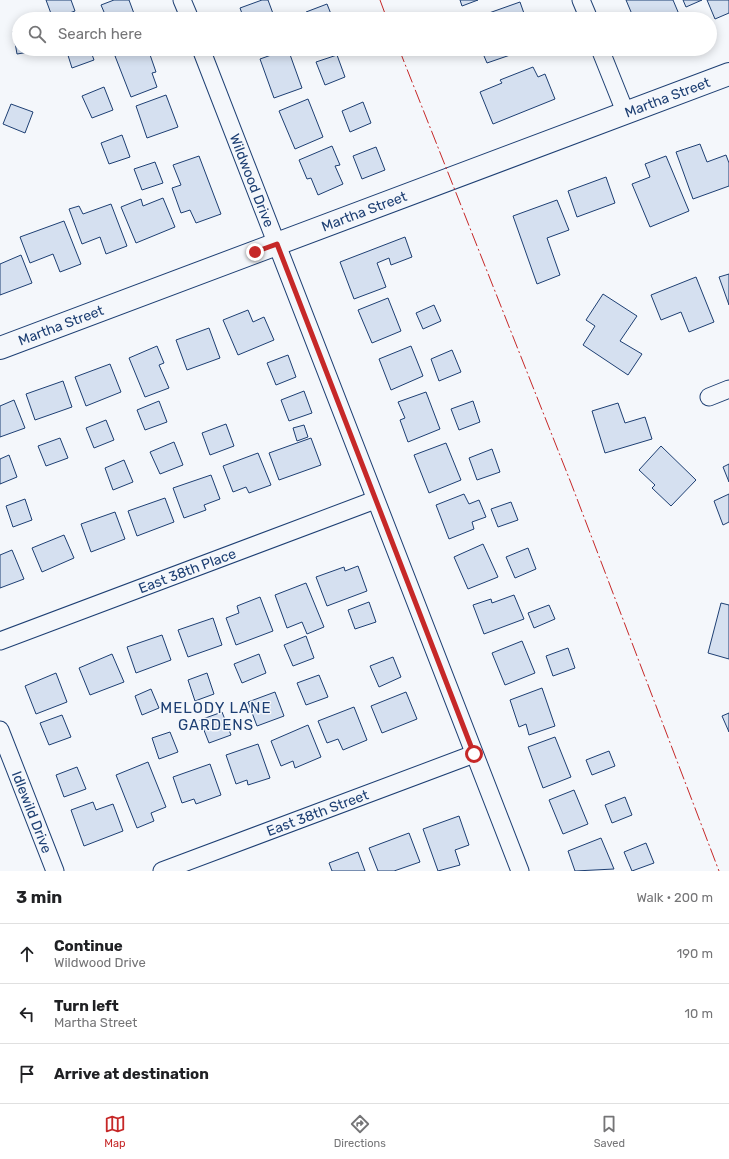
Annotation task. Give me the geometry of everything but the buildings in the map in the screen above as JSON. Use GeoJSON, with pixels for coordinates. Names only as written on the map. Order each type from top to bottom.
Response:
{"type":"FeatureCollection","features":[{"type":"Feature","properties":{"kind":"street"},"geometry":{"type":"LineString","coordinates":[[182,0],[187,12]]}},
{"type":"Feature","properties":{"kind":"street"},"geometry":{"type":"LineString","coordinates":[[581,0],[586,12]]}},
{"type":"Feature","properties":{"kind":"street","name":"Wildwood Drive"},"geometry":{"type":"LineString","coordinates":[[204,56],[520,871]]}},
{"type":"Feature","properties":{"kind":"street"},"geometry":{"type":"LineString","coordinates":[[603,56],[626,114]]}},
{"type":"Feature","properties":{"kind":"street","name":"Martha Street"},"geometry":{"type":"LineString","coordinates":[[0,348],[626,114],[729,74]]}},
{"type":"Feature","properties":{"kind":"street"},"geometry":{"type":"LineString","coordinates":[[709,396],[729,389]]}},
{"type":"Feature","properties":{"kind":"street","name":"East 38th Place"},"geometry":{"type":"LineString","coordinates":[[0,641],[375,500]]}},
{"type":"Feature","properties":{"kind":"street","name":"Idlewild Drive"},"geometry":{"type":"LineString","coordinates":[[0,730],[55,871]]}},
{"type":"Feature","properties":{"kind":"street","name":"East 38th Street"},"geometry":{"type":"LineString","coordinates":[[162,871],[474,754]]}},
{"type":"Feature","properties":{"kind":"power"},"geometry":{"type":"LineString","coordinates":[[380,0],[384,12]]}},
{"type":"Feature","properties":{"kind":"power"},"geometry":{"type":"LineString","coordinates":[[402,56],[571,483],[719,871]]}},
{"type":"Feature","properties":{"kind":"district","name":"MELODY LANE GARDENS"},"geometry":{"type":"Point","coordinates":[216,716]}},
{"type":"Feature","properties":{"kind":"route"},"geometry":{"type":"LineString","coordinates":[[255,252],[277,244],[474,754]]}}]}
